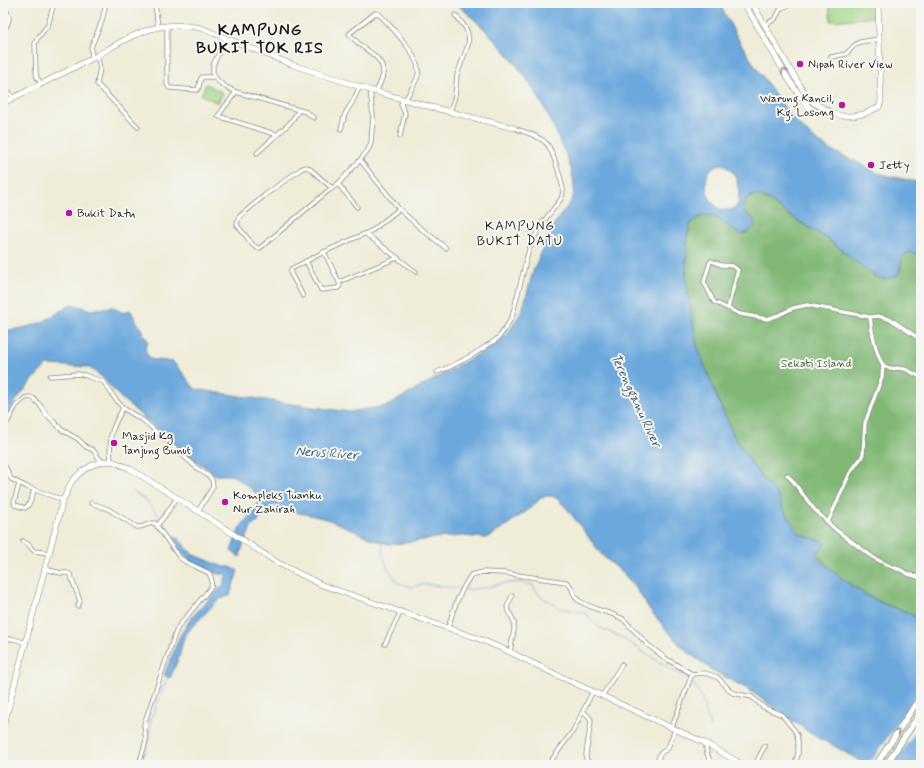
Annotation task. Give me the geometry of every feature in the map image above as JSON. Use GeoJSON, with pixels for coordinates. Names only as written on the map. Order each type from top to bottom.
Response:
{"type":"FeatureCollection","features":[{"type":"Feature","properties":{"kind":"main road"},"geometry":{"type":"LineString","coordinates":[[876,765],[921,696]]}},
{"type":"Feature","properties":{"kind":"main road"},"geometry":{"type":"LineString","coordinates":[[886,765],[921,712]]}},
{"type":"Feature","properties":{"kind":"street"},"geometry":{"type":"LineString","coordinates":[[42,84],[36,73],[36,44],[37,39],[48,24],[54,3]]}},
{"type":"Feature","properties":{"kind":"street"},"geometry":{"type":"LineString","coordinates":[[92,58],[91,47],[102,21],[106,3]]}},
{"type":"Feature","properties":{"kind":"street"},"geometry":{"type":"LineString","coordinates":[[155,3],[158,27]]}},
{"type":"Feature","properties":{"kind":"street"},"geometry":{"type":"LineString","coordinates":[[744,3],[789,80],[809,107],[815,111],[826,114],[830,113],[846,116],[858,115],[879,107],[882,101],[878,3]]}},
{"type":"Feature","properties":{"kind":"street"},"geometry":{"type":"LineString","coordinates":[[752,3],[804,92],[814,103],[830,113]]}},
{"type":"Feature","properties":{"kind":"street"},"geometry":{"type":"LineString","coordinates":[[765,25],[774,19],[781,8],[795,3]]}},
{"type":"Feature","properties":{"kind":"street"},"geometry":{"type":"LineString","coordinates":[[3,6],[8,12],[9,19],[3,32]]}},
{"type":"Feature","properties":{"kind":"street"},"geometry":{"type":"LineString","coordinates":[[376,92],[382,77],[382,66],[376,58],[349,34],[376,13],[379,14],[402,40],[413,55],[419,68],[418,75],[401,105],[405,113],[400,136]]}},
{"type":"Feature","properties":{"kind":"street"},"geometry":{"type":"LineString","coordinates":[[450,112],[455,96],[457,75],[469,40],[469,35],[466,28],[455,15]]}},
{"type":"Feature","properties":{"kind":"street"},"geometry":{"type":"LineString","coordinates":[[3,103],[139,33],[158,27],[187,25],[201,28],[293,65],[376,92],[514,128],[541,139],[547,143],[551,149],[563,189],[560,199],[540,226],[529,249],[512,317],[498,338],[493,342],[464,360],[437,372]]}},
{"type":"Feature","properties":{"kind":"street"},"geometry":{"type":"LineString","coordinates":[[167,26],[167,84],[169,88],[196,90],[199,88],[201,78],[215,77]]}},
{"type":"Feature","properties":{"kind":"street"},"geometry":{"type":"LineString","coordinates":[[226,38],[213,65],[212,72],[223,85],[236,92],[308,112],[314,118]]}},
{"type":"Feature","properties":{"kind":"street"},"geometry":{"type":"LineString","coordinates":[[831,57],[846,54],[860,42],[879,39]]}},
{"type":"Feature","properties":{"kind":"street"},"geometry":{"type":"LineString","coordinates":[[97,55],[100,68],[96,84],[138,127]]}},
{"type":"Feature","properties":{"kind":"street"},"geometry":{"type":"LineString","coordinates":[[3,80],[6,88],[13,98]]}},
{"type":"Feature","properties":{"kind":"street"},"geometry":{"type":"LineString","coordinates":[[341,130],[345,114],[360,86]]}},
{"type":"Feature","properties":{"kind":"street"},"geometry":{"type":"LineString","coordinates":[[332,188],[310,168],[305,167],[260,200],[240,217],[237,225],[256,248],[260,248],[338,184],[368,150],[371,142],[373,116],[370,90]]}},
{"type":"Feature","properties":{"kind":"street"},"geometry":{"type":"LineString","coordinates":[[236,92],[218,116],[278,135]]}},
{"type":"Feature","properties":{"kind":"street"},"geometry":{"type":"LineString","coordinates":[[257,153],[294,119],[299,110]]}},
{"type":"Feature","properties":{"kind":"street"},"geometry":{"type":"LineString","coordinates":[[360,160],[399,209],[446,248]]}},
{"type":"Feature","properties":{"kind":"street"},"geometry":{"type":"LineString","coordinates":[[338,184],[357,207]]}},
{"type":"Feature","properties":{"kind":"street"},"geometry":{"type":"LineString","coordinates":[[303,296],[290,272],[292,269],[324,252],[366,234],[379,226],[399,209]]}},
{"type":"Feature","properties":{"kind":"street"},"geometry":{"type":"LineString","coordinates":[[366,234],[416,272]]}},
{"type":"Feature","properties":{"kind":"street"},"geometry":{"type":"LineString","coordinates":[[306,261],[321,290],[338,288],[340,285],[339,282],[324,252]]}},
{"type":"Feature","properties":{"kind":"street"},"geometry":{"type":"LineString","coordinates":[[339,282],[397,258]]}},
{"type":"Feature","properties":{"kind":"street"},"geometry":{"type":"LineString","coordinates":[[728,308],[738,270],[733,266],[721,265],[712,261],[710,262],[704,282],[714,302],[740,314],[767,319],[807,304],[870,317],[878,316],[892,320],[921,340]]}},
{"type":"Feature","properties":{"kind":"street"},"geometry":{"type":"LineString","coordinates":[[828,522],[850,473],[863,454],[865,423],[882,377],[883,365],[878,354],[870,317]]}},
{"type":"Feature","properties":{"kind":"street"},"geometry":{"type":"LineString","coordinates":[[883,365],[886,368],[904,368],[921,377]]}},
{"type":"Feature","properties":{"kind":"street"},"geometry":{"type":"LineString","coordinates":[[50,376],[78,374],[102,380],[123,408],[144,421],[194,465],[210,477],[213,487],[198,511]]}},
{"type":"Feature","properties":{"kind":"street"},"geometry":{"type":"LineString","coordinates":[[3,430],[16,406],[24,398],[30,397],[40,405],[46,414],[62,430],[78,439],[86,447],[93,450],[102,462]]}},
{"type":"Feature","properties":{"kind":"street"},"geometry":{"type":"LineString","coordinates":[[111,462],[111,434],[123,408]]}},
{"type":"Feature","properties":{"kind":"street"},"geometry":{"type":"LineString","coordinates":[[3,462],[11,479],[19,484],[63,500]]}},
{"type":"Feature","properties":{"kind":"street"},"geometry":{"type":"LineString","coordinates":[[3,728],[63,500],[75,478],[88,467],[102,462],[114,462],[127,468],[177,498],[278,563],[322,585],[477,638],[510,652],[705,743],[743,765]]}},
{"type":"Feature","properties":{"kind":"street"},"geometry":{"type":"LineString","coordinates":[[787,475],[814,509],[836,530],[874,558],[892,568],[921,578]]}},
{"type":"Feature","properties":{"kind":"street"},"geometry":{"type":"LineString","coordinates":[[19,484],[14,502],[17,506],[25,508],[28,506],[34,490]]}},
{"type":"Feature","properties":{"kind":"street"},"geometry":{"type":"LineString","coordinates":[[158,525],[177,498]]}},
{"type":"Feature","properties":{"kind":"street"},"geometry":{"type":"LineString","coordinates":[[91,503],[108,510],[137,527],[155,523],[158,525],[180,558],[209,573],[211,576],[212,582],[208,592],[195,605],[175,634],[144,724],[146,740],[139,765]]}},
{"type":"Feature","properties":{"kind":"street"},"geometry":{"type":"LineString","coordinates":[[23,541],[34,551],[49,553]]}},
{"type":"Feature","properties":{"kind":"street"},"geometry":{"type":"LineString","coordinates":[[45,569],[70,574],[80,601],[78,606]]}},
{"type":"Feature","properties":{"kind":"street"},"geometry":{"type":"LineString","coordinates":[[448,628],[451,616],[461,592],[471,575],[484,572],[504,573],[566,582],[572,586],[574,595],[577,599],[602,612],[618,616],[623,619],[648,645],[665,658],[692,674],[705,673],[716,677],[733,693],[752,696],[763,707],[782,715],[795,730],[797,735],[798,754],[795,765]]}},
{"type":"Feature","properties":{"kind":"street"},"geometry":{"type":"LineString","coordinates":[[510,652],[514,622],[507,607],[512,596]]}},
{"type":"Feature","properties":{"kind":"street"},"geometry":{"type":"LineString","coordinates":[[385,644],[401,611]]}},
{"type":"Feature","properties":{"kind":"street"},"geometry":{"type":"LineString","coordinates":[[3,639],[14,639],[26,643]]}},
{"type":"Feature","properties":{"kind":"street"},"geometry":{"type":"LineString","coordinates":[[602,696],[622,664]]}},
{"type":"Feature","properties":{"kind":"street"},"geometry":{"type":"LineString","coordinates":[[656,765],[660,754],[668,748],[673,728],[692,674]]}},
{"type":"Feature","properties":{"kind":"street"},"geometry":{"type":"LineString","coordinates":[[548,765],[573,731],[593,692]]}},
{"type":"Feature","properties":{"kind":"street"},"geometry":{"type":"LineString","coordinates":[[584,711],[591,721],[586,754],[586,759],[591,765]]}},
{"type":"Feature","properties":{"kind":"street"},"geometry":{"type":"LineString","coordinates":[[705,743],[711,765]]}},
{"type":"Feature","properties":{"kind":"street"},"geometry":{"type":"LineString","coordinates":[[756,765],[766,746]]}},
{"type":"Feature","properties":{"kind":"street"},"geometry":{"type":"LineString","coordinates":[[756,765],[768,765]]}},
{"type":"Feature","properties":{"kind":"green space"},"geometry":{"type":"Polygon","coordinates":[[[829,3],[874,3],[875,17],[831,21],[829,3]]]}},
{"type":"Feature","properties":{"kind":"green space"},"geometry":{"type":"Polygon","coordinates":[[[206,84],[223,93],[218,103],[201,95],[206,84]]]}},
{"type":"Feature","properties":{"kind":"green space","name":"Sekati Island"},"geometry":{"type":"Polygon","coordinates":[[[758,195],[826,238],[870,273],[879,278],[885,279],[897,275],[901,269],[902,258],[906,254],[921,254],[921,621],[908,613],[875,600],[856,589],[831,570],[817,555],[817,552],[823,548],[820,540],[801,535],[783,509],[774,490],[763,480],[733,434],[697,346],[686,281],[687,237],[690,225],[693,221],[700,217],[709,215],[720,219],[737,233],[750,216],[744,212],[744,202],[748,198],[758,195]]]}},
{"type":"Feature","properties":{"kind":"water"},"geometry":{"type":"Polygon","coordinates":[[[455,3],[719,3],[738,39],[755,66],[789,114],[813,138],[832,151],[875,172],[921,183],[921,254],[906,254],[902,258],[899,273],[894,277],[886,279],[878,278],[826,238],[787,214],[770,201],[763,197],[751,196],[747,198],[743,206],[744,212],[754,220],[754,227],[747,233],[737,233],[720,219],[709,215],[693,221],[690,225],[687,237],[686,281],[697,346],[733,434],[763,480],[774,490],[783,509],[797,530],[801,535],[820,540],[824,543],[824,546],[817,552],[817,555],[831,570],[848,583],[865,595],[908,613],[921,621],[921,765],[867,765],[813,735],[749,690],[712,670],[685,650],[650,610],[636,588],[622,572],[604,557],[569,511],[558,499],[552,496],[543,496],[528,510],[491,536],[485,538],[464,536],[389,544],[373,540],[327,519],[285,510],[274,505],[251,528],[242,548],[240,557],[231,551],[241,527],[254,510],[261,497],[234,476],[216,475],[185,453],[120,397],[101,376],[89,367],[47,365],[34,378],[12,406],[3,421],[3,331],[23,328],[43,322],[72,304],[91,310],[112,307],[123,313],[130,310],[148,341],[145,350],[150,359],[173,362],[195,389],[349,412],[387,406],[499,341],[512,326],[522,310],[531,277],[545,242],[555,223],[569,205],[574,195],[574,185],[568,160],[553,125],[533,88],[520,69],[496,42],[474,19],[455,3]],[[722,164],[714,166],[709,172],[706,186],[715,206],[720,209],[730,210],[738,204],[739,191],[734,174],[729,168],[722,164]]]}},
{"type":"Feature","properties":{"kind":"water"},"geometry":{"type":"Polygon","coordinates":[[[176,536],[192,554],[238,571],[230,595],[218,600],[191,628],[184,638],[179,657],[170,678],[164,675],[180,636],[191,618],[223,585],[227,574],[218,574],[188,560],[173,540],[176,536]]]}},
{"type":"Feature","properties":{"kind":"pier"},"geometry":{"type":"Polygon","coordinates":[[[921,688],[921,723],[893,765],[869,765],[921,688]]]}},
{"type":"Feature","properties":{"kind":"waterway"},"geometry":{"type":"LineString","coordinates":[[133,492],[146,500],[161,519]]}},
{"type":"Feature","properties":{"kind":"waterway"},"geometry":{"type":"LineString","coordinates":[[163,522],[175,539]]}},
{"type":"Feature","properties":{"kind":"waterway"},"geometry":{"type":"LineString","coordinates":[[382,542],[383,555],[388,569],[398,583],[411,587],[426,584],[461,589]]}},
{"type":"Feature","properties":{"kind":"waterway"},"geometry":{"type":"LineString","coordinates":[[464,589],[468,590],[505,583],[521,582],[532,585],[540,596],[560,608],[585,613],[600,628],[623,638],[687,679]]}},
{"type":"Feature","properties":{"kind":"waterway"},"geometry":{"type":"LineString","coordinates":[[142,765],[149,741],[150,722],[168,676]]}},
{"type":"Feature","properties":{"kind":"waterway"},"geometry":{"type":"LineString","coordinates":[[693,683],[702,699],[710,727]]}},
{"type":"Feature","properties":{"kind":"place","name":"Nipah River View"},"geometry":{"type":"Point","coordinates":[800,64]}},
{"type":"Feature","properties":{"kind":"place","name":"Warong Kancil, Kg. Losong"},"geometry":{"type":"Point","coordinates":[842,105]}},
{"type":"Feature","properties":{"kind":"place","name":"Jetty"},"geometry":{"type":"Point","coordinates":[871,165]}},
{"type":"Feature","properties":{"kind":"place","name":"Bukit Datu"},"geometry":{"type":"Point","coordinates":[69,213]}},
{"type":"Feature","properties":{"kind":"place","name":"Masjid Kg Tanjung Bunut"},"geometry":{"type":"Point","coordinates":[114,443]}},
{"type":"Feature","properties":{"kind":"place","name":"Kompleks Tuanku Nur Zahirah"},"geometry":{"type":"Point","coordinates":[225,502]}},
{"type":"Feature","properties":{"kind":"district","name":"KAMPUNG BUKIT TOK RIS"},"geometry":{"type":"Point","coordinates":[260,38]}},
{"type":"Feature","properties":{"kind":"district","name":"KAMPUNG BUKIT DATU"},"geometry":{"type":"Point","coordinates":[520,232]}},
{"type":"Feature","properties":{"kind":"water label","name":"Terengganu River"},"geometry":{"type":"Point","coordinates":[637,400]}},
{"type":"Feature","properties":{"kind":"water label","name":"Nerus River"},"geometry":{"type":"Point","coordinates":[327,452]}}]}
